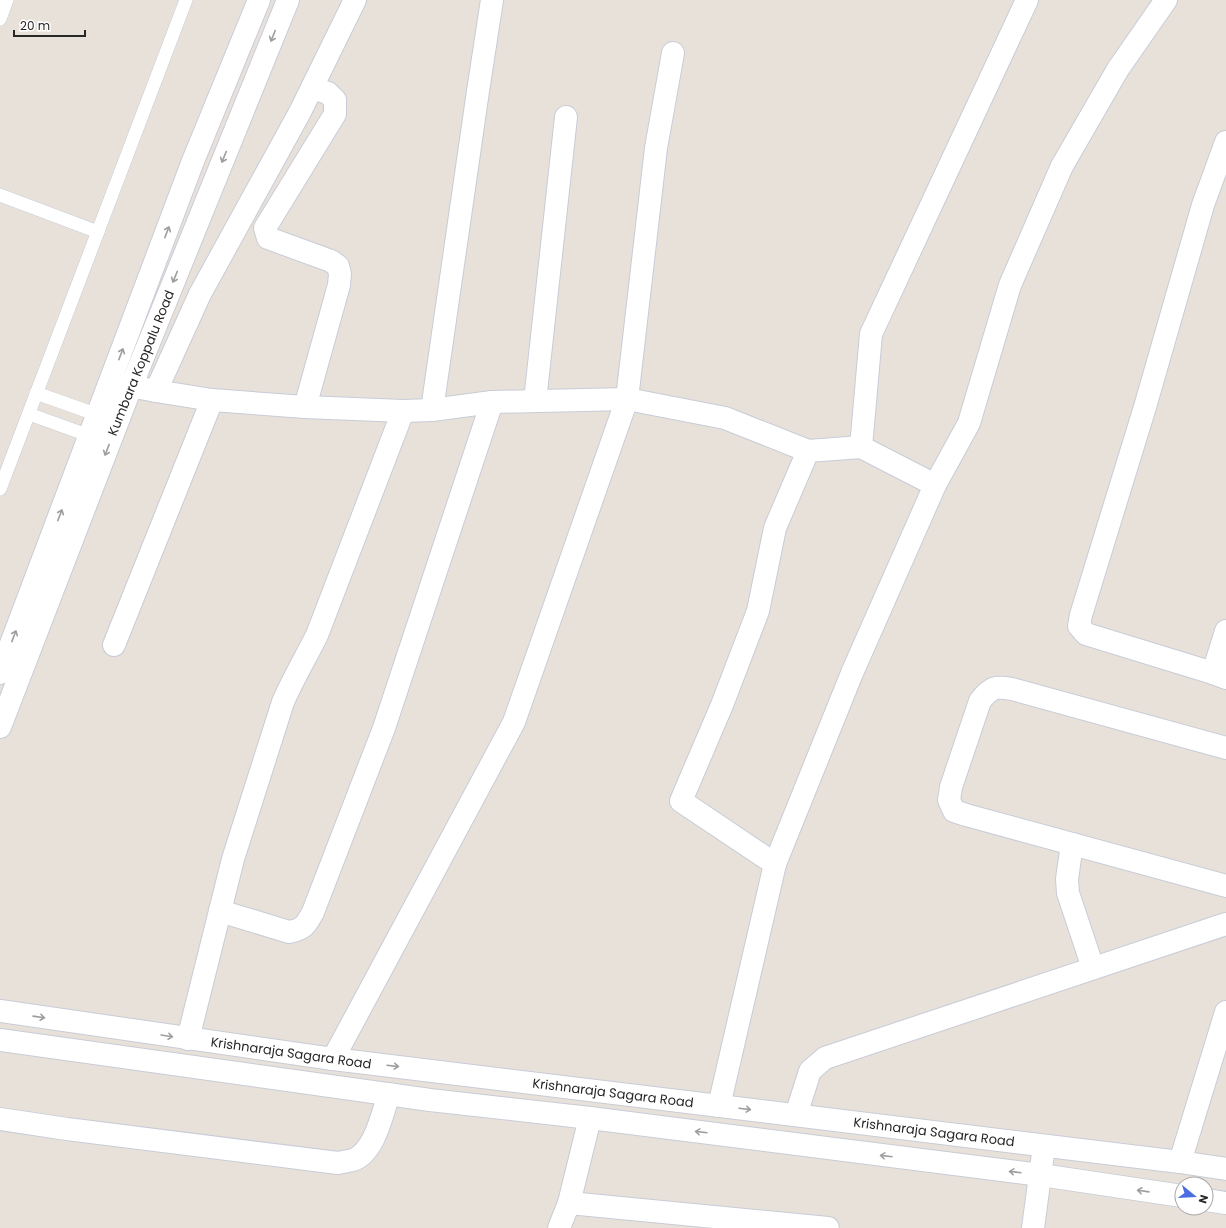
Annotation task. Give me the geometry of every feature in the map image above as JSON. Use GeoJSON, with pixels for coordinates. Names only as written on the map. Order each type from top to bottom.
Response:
{"type":"FeatureCollection","features":[{"type":"Feature","properties":{"kind":"street","name":"Kumbara Koppalu Road"},"geometry":{"type":"LineString","coordinates":[[0,727],[121,384],[193,161],[259,0]]}},
{"type":"Feature","properties":{"kind":"street","name":"Kumbara Koppalu Road"},"geometry":{"type":"LineString","coordinates":[[0,673],[98,415],[121,384],[288,0]]}},
{"type":"Feature","properties":{"kind":"street"},"geometry":{"type":"LineString","coordinates":[[156,391],[200,294],[296,119],[355,0]]}},
{"type":"Feature","properties":{"kind":"street"},"geometry":{"type":"LineString","coordinates":[[432,410],[492,0]]}},
{"type":"Feature","properties":{"kind":"street"},"geometry":{"type":"LineString","coordinates":[[862,447],[871,334],[1027,0]]}},
{"type":"Feature","properties":{"kind":"street"},"geometry":{"type":"LineString","coordinates":[[719,1106],[775,864],[852,673],[935,485],[968,423],[1010,285],[1062,166],[1118,69],[1166,0]]}},
{"type":"Feature","properties":{"kind":"street"},"geometry":{"type":"LineString","coordinates":[[333,1059],[514,722],[627,399],[656,148],[673,53]]}},
{"type":"Feature","properties":{"kind":"street"},"geometry":{"type":"LineString","coordinates":[[305,408],[339,285],[340,274],[338,266],[331,261],[268,238],[265,228],[335,114],[335,100],[328,93],[312,88]]}},
{"type":"Feature","properties":{"kind":"street"},"geometry":{"type":"LineString","coordinates":[[535,401],[566,117]]}},
{"type":"Feature","properties":{"kind":"street"},"geometry":{"type":"LineString","coordinates":[[1226,142],[1203,205],[1145,407],[1080,615],[1079,626],[1086,634],[1219,675],[1226,631]]}},
{"type":"Feature","properties":{"kind":"street"},"geometry":{"type":"LineString","coordinates":[[121,384],[212,400],[305,408],[403,411],[432,410],[492,402],[627,399],[725,418],[808,451],[862,447],[935,485]]}},
{"type":"Feature","properties":{"kind":"street"},"geometry":{"type":"LineString","coordinates":[[114,645],[212,400]]}},
{"type":"Feature","properties":{"kind":"street"},"geometry":{"type":"LineString","coordinates":[[220,911],[289,932],[300,930],[306,925],[310,918],[384,728],[492,402]]}},
{"type":"Feature","properties":{"kind":"street"},"geometry":{"type":"LineString","coordinates":[[188,1039],[233,859],[283,702],[290,685],[304,661],[316,635],[403,411]]}},
{"type":"Feature","properties":{"kind":"street"},"geometry":{"type":"LineString","coordinates":[[775,864],[681,801],[722,705],[758,611],[775,528],[808,451]]}},
{"type":"Feature","properties":{"kind":"street"},"geometry":{"type":"LineString","coordinates":[[1226,748],[1012,689],[998,687],[987,692],[980,701],[951,787],[949,800],[954,811],[966,816],[1226,886]]}},
{"type":"Feature","properties":{"kind":"street"},"geometry":{"type":"LineString","coordinates":[[1072,844],[1067,879],[1068,893],[1093,968]]}},
{"type":"Feature","properties":{"kind":"street"},"geometry":{"type":"LineString","coordinates":[[796,1115],[810,1070],[825,1058],[1226,924]]}},
{"type":"Feature","properties":{"kind":"street","name":"Krishnaraja Sagara Road"},"geometry":{"type":"LineString","coordinates":[[0,1011],[333,1059],[1180,1162],[1226,1169]]}},
{"type":"Feature","properties":{"kind":"street"},"geometry":{"type":"LineString","coordinates":[[1180,1162],[1226,1012]]}},
{"type":"Feature","properties":{"kind":"street"},"geometry":{"type":"LineString","coordinates":[[0,1040],[389,1094],[590,1118],[1041,1176],[1174,1195]]}},
{"type":"Feature","properties":{"kind":"street"},"geometry":{"type":"LineString","coordinates":[[0,1119],[67,1129],[338,1163],[354,1159],[367,1150],[375,1135],[389,1094]]}},
{"type":"Feature","properties":{"kind":"street"},"geometry":{"type":"LineString","coordinates":[[559,1228],[569,1203],[590,1118]]}},
{"type":"Feature","properties":{"kind":"street"},"geometry":{"type":"LineString","coordinates":[[1033,1228],[1044,1146]]}},
{"type":"Feature","properties":{"kind":"street"},"geometry":{"type":"LineString","coordinates":[[1214,1201],[1226,1203]]}},
{"type":"Feature","properties":{"kind":"street"},"geometry":{"type":"LineString","coordinates":[[569,1203],[828,1228]]}},
{"type":"Feature","properties":{"kind":"lane"},"geometry":{"type":"LineString","coordinates":[[0,489],[186,0]]}},
{"type":"Feature","properties":{"kind":"lane"},"geometry":{"type":"LineString","coordinates":[[0,19],[4,1]]}},
{"type":"Feature","properties":{"kind":"lane"},"geometry":{"type":"LineString","coordinates":[[0,195],[98,232]]}},
{"type":"Feature","properties":{"kind":"lane"},"geometry":{"type":"LineString","coordinates":[[36,393],[98,415]]}},
{"type":"Feature","properties":{"kind":"lane"},"geometry":{"type":"LineString","coordinates":[[29,414],[90,436]]}}]}
